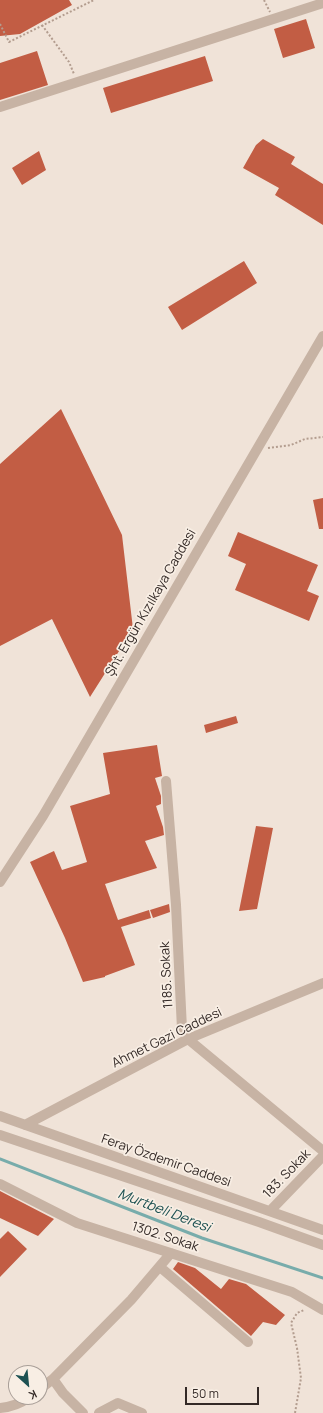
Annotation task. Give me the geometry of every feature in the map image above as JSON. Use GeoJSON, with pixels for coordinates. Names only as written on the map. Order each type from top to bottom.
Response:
{"type":"FeatureCollection","features":[{"type":"Feature","properties":{"kind":"street"},"geometry":{"type":"LineString","coordinates":[[0,107],[323,3]]}},
{"type":"Feature","properties":{"kind":"street","name":"Şht. Ergün Kızılkaya Caddesi"},"geometry":{"type":"LineString","coordinates":[[0,882],[43,816],[323,336]]}},
{"type":"Feature","properties":{"kind":"street","name":"1185. Sokak"},"geometry":{"type":"LineString","coordinates":[[166,781],[176,905],[182,1029],[188,1039]]}},
{"type":"Feature","properties":{"kind":"street","name":"Ahmet Gazi Caddesi"},"geometry":{"type":"LineString","coordinates":[[26,1125],[188,1039],[323,983]]}},
{"type":"Feature","properties":{"kind":"street"},"geometry":{"type":"LineString","coordinates":[[188,1039],[323,1151]]}},
{"type":"Feature","properties":{"kind":"street","name":"Feray Özdemir Caddesi"},"geometry":{"type":"LineString","coordinates":[[0,1116],[323,1230]]}},
{"type":"Feature","properties":{"kind":"street"},"geometry":{"type":"LineString","coordinates":[[0,1135],[323,1245]]}},
{"type":"Feature","properties":{"kind":"street","name":"183. Sokak"},"geometry":{"type":"LineString","coordinates":[[270,1211],[323,1156]]}},
{"type":"Feature","properties":{"kind":"street","name":"1302. Sokak"},"geometry":{"type":"LineString","coordinates":[[0,1184],[77,1223],[292,1292],[319,1308]]}},
{"type":"Feature","properties":{"kind":"street"},"geometry":{"type":"LineString","coordinates":[[48,1383],[132,1300],[171,1253]]}},
{"type":"Feature","properties":{"kind":"street"},"geometry":{"type":"LineString","coordinates":[[160,1267],[248,1342]]}},
{"type":"Feature","properties":{"kind":"street"},"geometry":{"type":"LineString","coordinates":[[53,1379],[63,1393],[83,1413]]}},
{"type":"Feature","properties":{"kind":"street"},"geometry":{"type":"LineString","coordinates":[[99,1413],[118,1402],[142,1413]]}},
{"type":"Feature","properties":{"kind":"street"},"geometry":{"type":"LineString","coordinates":[[0,1408],[15,1405]]}},
{"type":"Feature","properties":{"kind":"path"},"geometry":{"type":"LineString","coordinates":[[0,24],[9,42],[94,0]]}},
{"type":"Feature","properties":{"kind":"path"},"geometry":{"type":"LineString","coordinates":[[42,25],[69,62],[78,82]]}},
{"type":"Feature","properties":{"kind":"path"},"geometry":{"type":"LineString","coordinates":[[257,448],[277,448],[291,445],[305,439],[323,437]]}},
{"type":"Feature","properties":{"kind":"path"},"geometry":{"type":"LineString","coordinates":[[295,1413],[301,1378],[297,1348],[291,1322],[298,1313],[319,1308]]}},
{"type":"Feature","properties":{"kind":"building"},"geometry":{"type":"Polygon","coordinates":[[[0,0],[69,0],[72,5],[20,34],[0,36],[0,0]]]}},
{"type":"Feature","properties":{"kind":"building"},"geometry":{"type":"Polygon","coordinates":[[[306,19],[315,48],[283,58],[274,29],[306,19]]]}},
{"type":"Feature","properties":{"kind":"building"},"geometry":{"type":"Polygon","coordinates":[[[37,51],[48,85],[0,100],[0,63],[37,51]]]}},
{"type":"Feature","properties":{"kind":"building"},"geometry":{"type":"Polygon","coordinates":[[[205,56],[213,81],[111,113],[103,88],[205,56]]]}},
{"type":"Feature","properties":{"kind":"building"},"geometry":{"type":"Polygon","coordinates":[[[263,139],[295,157],[291,164],[323,184],[323,225],[275,195],[279,188],[243,168],[256,145],[263,139]]]}},
{"type":"Feature","properties":{"kind":"building"},"geometry":{"type":"Polygon","coordinates":[[[39,151],[46,170],[22,185],[12,168],[39,151]]]}},
{"type":"Feature","properties":{"kind":"building"},"geometry":{"type":"Polygon","coordinates":[[[244,261],[257,283],[182,330],[168,307],[244,261]]]}},
{"type":"Feature","properties":{"kind":"building"},"geometry":{"type":"Polygon","coordinates":[[[61,409],[122,535],[133,629],[90,697],[52,619],[0,646],[0,464],[61,409]]]}},
{"type":"Feature","properties":{"kind":"building"},"geometry":{"type":"Polygon","coordinates":[[[323,498],[323,529],[319,529],[313,500],[323,498]]]}},
{"type":"Feature","properties":{"kind":"building"},"geometry":{"type":"Polygon","coordinates":[[[238,532],[318,565],[307,591],[319,596],[309,621],[235,590],[246,564],[228,556],[238,532]]]}},
{"type":"Feature","properties":{"kind":"building"},"geometry":{"type":"Polygon","coordinates":[[[236,716],[238,723],[206,733],[204,725],[236,716]]]}},
{"type":"Feature","properties":{"kind":"building"},"geometry":{"type":"Polygon","coordinates":[[[157,745],[162,776],[155,778],[161,796],[161,804],[156,806],[164,835],[145,841],[157,868],[105,884],[118,920],[149,910],[151,918],[121,927],[135,965],[105,977],[83,982],[65,938],[30,862],[54,851],[62,870],[87,862],[70,806],[110,794],[103,753],[157,745]]]}},
{"type":"Feature","properties":{"kind":"building"},"geometry":{"type":"Polygon","coordinates":[[[256,826],[273,828],[257,909],[239,911],[256,826]]]}},
{"type":"Feature","properties":{"kind":"building"},"geometry":{"type":"Polygon","coordinates":[[[169,904],[170,912],[153,918],[150,910],[169,904]]]}},
{"type":"Feature","properties":{"kind":"building"},"geometry":{"type":"Polygon","coordinates":[[[0,1191],[54,1219],[38,1236],[0,1218],[0,1191]]]}},
{"type":"Feature","properties":{"kind":"building"},"geometry":{"type":"Polygon","coordinates":[[[8,1231],[27,1249],[0,1277],[0,1239],[8,1231]]]}},
{"type":"Feature","properties":{"kind":"building"},"geometry":{"type":"Polygon","coordinates":[[[178,1262],[195,1268],[221,1289],[229,1279],[246,1284],[285,1315],[276,1325],[263,1322],[251,1336],[173,1269],[178,1262]]]}},
{"type":"Feature","properties":{"kind":"waterway","name":"Murtbeli Deresi"},"geometry":{"type":"LineString","coordinates":[[0,1159],[202,1238],[323,1278]]}}]}
